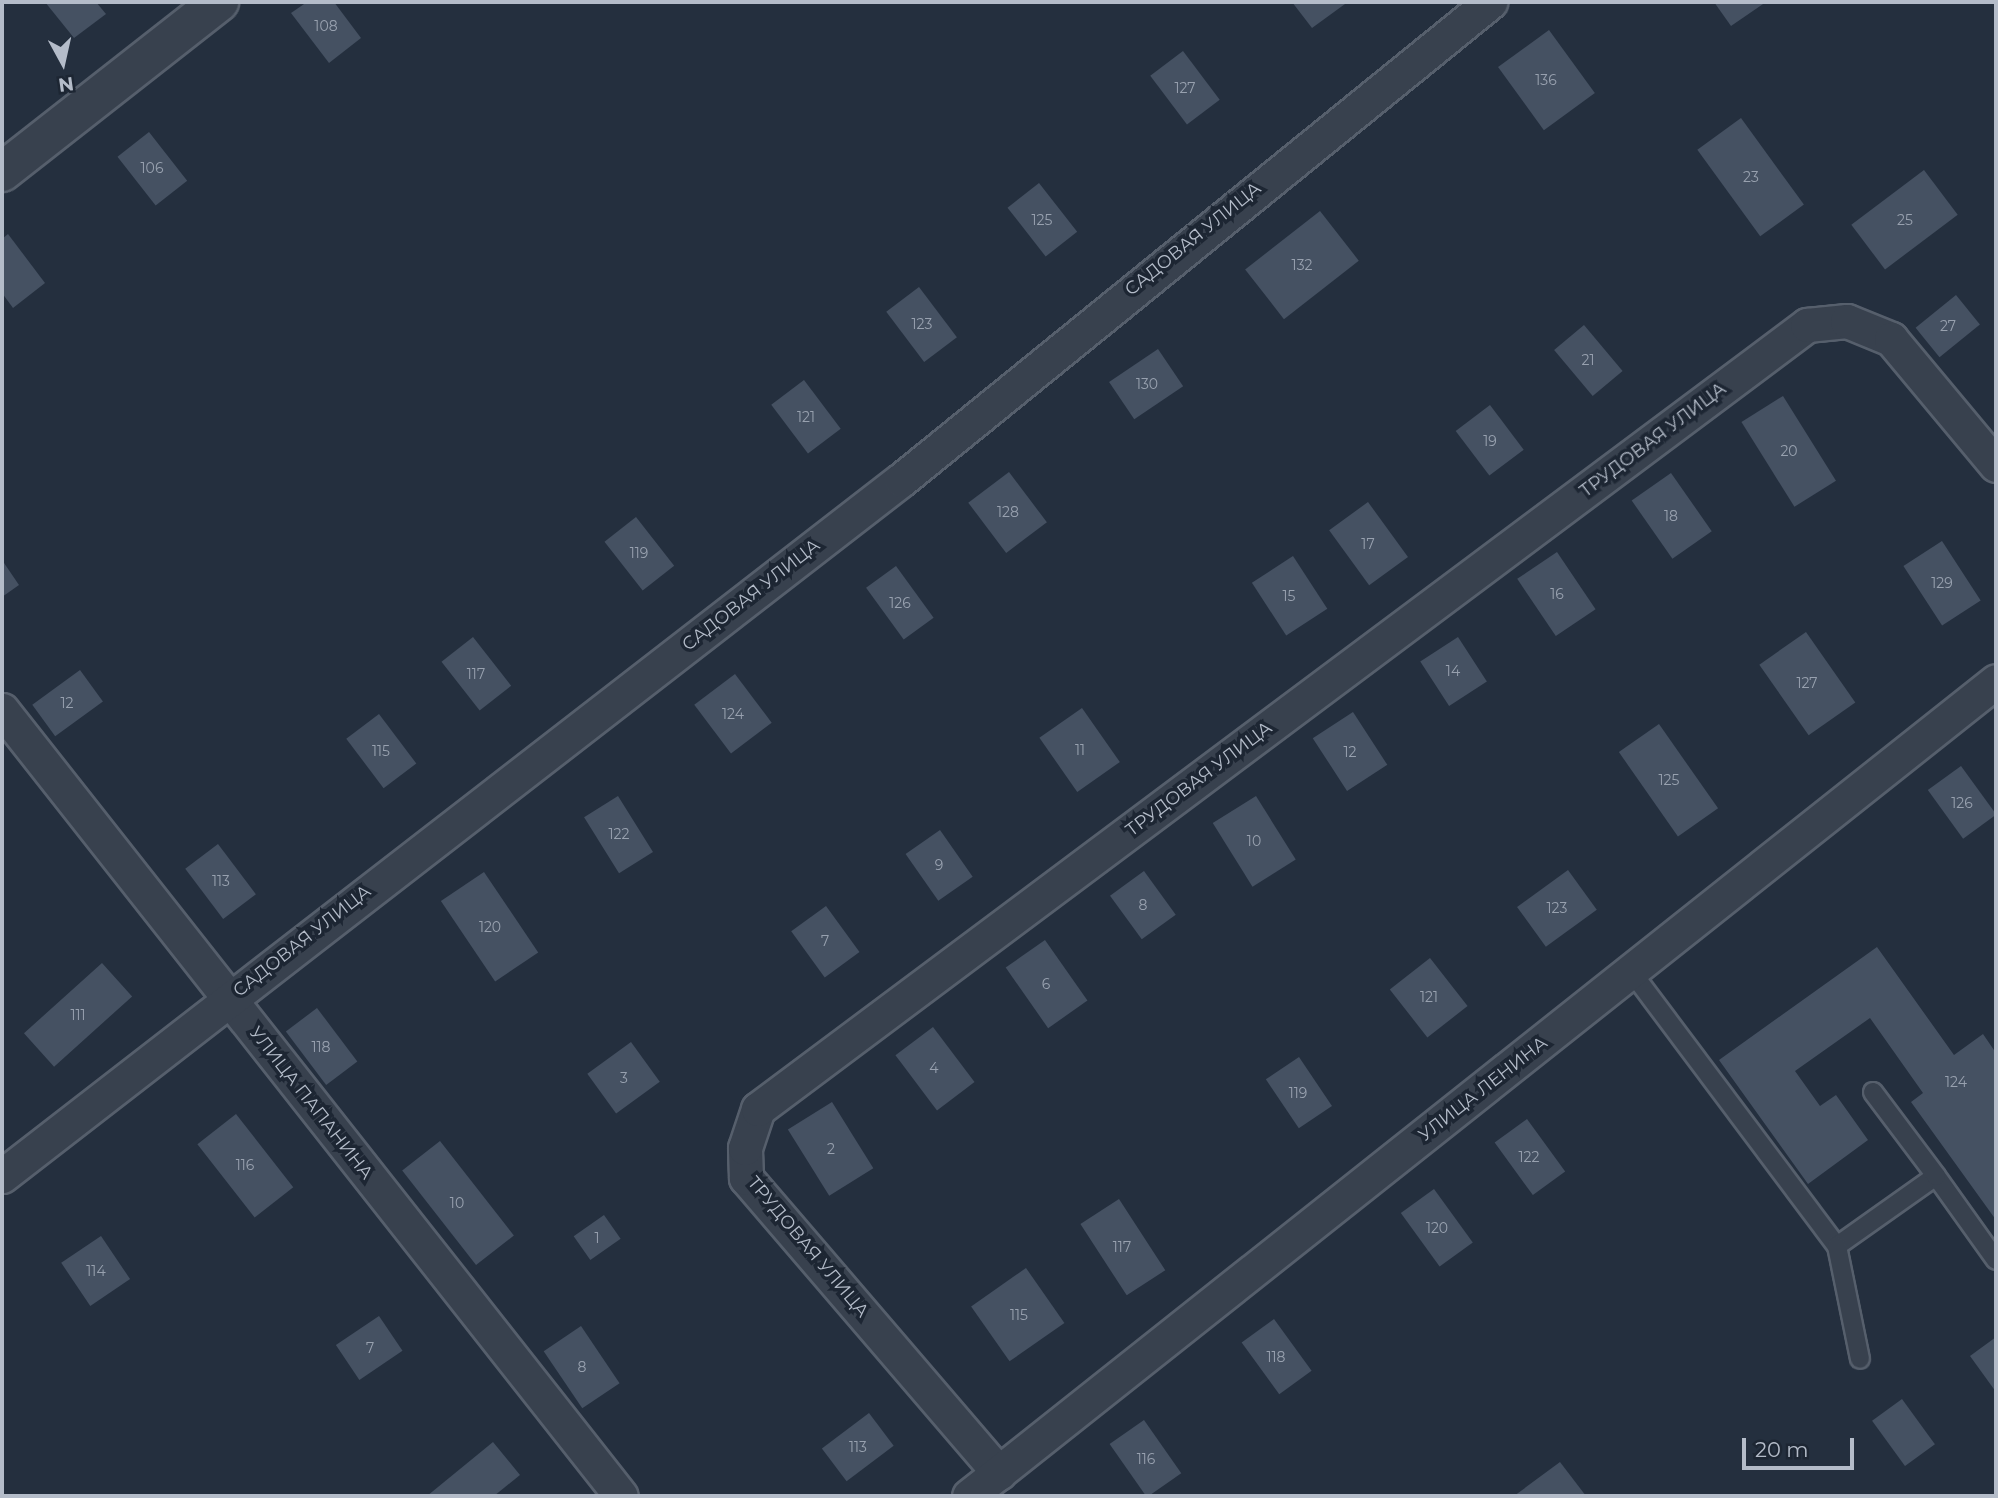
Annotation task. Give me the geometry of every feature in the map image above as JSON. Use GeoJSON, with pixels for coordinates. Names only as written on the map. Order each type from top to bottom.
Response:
{"type":"FeatureCollection","features":[{"type":"Feature","properties":{"kind":"street"},"geometry":{"type":"LineString","coordinates":[[2,172],[219,2]]}},
{"type":"Feature","properties":{"kind":"street","name":"САДОВАЯ УЛИЦА"},"geometry":{"type":"LineString","coordinates":[[2,1176],[228,998],[901,480],[1490,2]]}},
{"type":"Feature","properties":{"kind":"street","name":"ТРУДОВАЯ УЛИЦА"},"geometry":{"type":"LineString","coordinates":[[999,1473],[746,1178],[745,1148],[758,1109],[1807,325],[1847,321],[1891,339],[1996,465]]}},
{"type":"Feature","properties":{"kind":"street","name":"УЛИЦА ЛЕНИНА"},"geometry":{"type":"LineString","coordinates":[[969,1496],[1996,681]]}},
{"type":"Feature","properties":{"kind":"street","name":"УЛИЦА ПАПАНИНА"},"geometry":{"type":"LineString","coordinates":[[2,710],[621,1496]]}},
{"type":"Feature","properties":{"kind":"lane"},"geometry":{"type":"LineString","coordinates":[[1631,971],[1837,1247],[1860,1359]]}},
{"type":"Feature","properties":{"kind":"lane"},"geometry":{"type":"LineString","coordinates":[[1873,1092],[1996,1260]]}},
{"type":"Feature","properties":{"kind":"lane"},"geometry":{"type":"LineString","coordinates":[[1837,1247],[1936,1176]]}},
{"type":"Feature","properties":{"kind":"building"},"geometry":{"type":"Polygon","coordinates":[[[45,2],[96,2],[106,14],[74,38],[45,2]]]}},
{"type":"Feature","properties":{"kind":"building"},"geometry":{"type":"Polygon","coordinates":[[[307,2],[334,2],[361,38],[329,63],[291,13],[307,2]]]}},
{"type":"Feature","properties":{"kind":"building"},"geometry":{"type":"Polygon","coordinates":[[[1292,2],[1343,2],[1345,4],[1312,28],[1292,2]]]}},
{"type":"Feature","properties":{"kind":"building"},"geometry":{"type":"Polygon","coordinates":[[[1714,2],[1766,2],[1731,26],[1714,2]]]}},
{"type":"Feature","properties":{"kind":"building"},"geometry":{"type":"Polygon","coordinates":[[[1549,30],[1595,93],[1544,130],[1498,67],[1549,30]]]}},
{"type":"Feature","properties":{"kind":"building"},"geometry":{"type":"Polygon","coordinates":[[[1183,51],[1220,100],[1187,124],[1150,76],[1183,51]]]}},
{"type":"Feature","properties":{"kind":"building"},"geometry":{"type":"Polygon","coordinates":[[[1741,118],[1804,205],[1760,236],[1697,150],[1741,118]]]}},
{"type":"Feature","properties":{"kind":"building"},"geometry":{"type":"Polygon","coordinates":[[[149,132],[187,181],[156,205],[117,157],[149,132]]]}},
{"type":"Feature","properties":{"kind":"building"},"geometry":{"type":"Polygon","coordinates":[[[1924,170],[1958,215],[1885,269],[1851,225],[1924,170]]]}},
{"type":"Feature","properties":{"kind":"building"},"geometry":{"type":"Polygon","coordinates":[[[1039,183],[1077,232],[1046,256],[1007,208],[1039,183]]]}},
{"type":"Feature","properties":{"kind":"building"},"geometry":{"type":"Polygon","coordinates":[[[1320,211],[1359,261],[1284,319],[1245,269],[1320,211]]]}},
{"type":"Feature","properties":{"kind":"building"},"geometry":{"type":"Polygon","coordinates":[[[8,234],[45,283],[13,308],[2,293],[2,239],[8,234]]]}},
{"type":"Feature","properties":{"kind":"building"},"geometry":{"type":"Polygon","coordinates":[[[919,287],[957,337],[924,362],[886,312],[919,287]]]}},
{"type":"Feature","properties":{"kind":"building"},"geometry":{"type":"Polygon","coordinates":[[[1956,295],[1980,325],[1940,357],[1916,328],[1956,295]]]}},
{"type":"Feature","properties":{"kind":"building"},"geometry":{"type":"Polygon","coordinates":[[[1584,325],[1623,371],[1593,396],[1554,350],[1584,325]]]}},
{"type":"Feature","properties":{"kind":"building"},"geometry":{"type":"Polygon","coordinates":[[[1158,349],[1183,386],[1134,419],[1109,382],[1158,349]]]}},
{"type":"Feature","properties":{"kind":"building"},"geometry":{"type":"Polygon","coordinates":[[[804,380],[841,429],[808,453],[771,405],[804,380]]]}},
{"type":"Feature","properties":{"kind":"building"},"geometry":{"type":"Polygon","coordinates":[[[1783,396],[1836,481],[1794,507],[1741,422],[1783,396]]]}},
{"type":"Feature","properties":{"kind":"building"},"geometry":{"type":"Polygon","coordinates":[[[1490,405],[1524,450],[1489,476],[1456,431],[1490,405]]]}},
{"type":"Feature","properties":{"kind":"building"},"geometry":{"type":"Polygon","coordinates":[[[1009,472],[1047,522],[1006,553],[968,503],[1009,472]]]}},
{"type":"Feature","properties":{"kind":"building"},"geometry":{"type":"Polygon","coordinates":[[[1671,473],[1712,531],[1672,559],[1632,501],[1671,473]]]}},
{"type":"Feature","properties":{"kind":"building"},"geometry":{"type":"Polygon","coordinates":[[[1368,502],[1408,557],[1369,585],[1329,530],[1368,502]]]}},
{"type":"Feature","properties":{"kind":"building"},"geometry":{"type":"Polygon","coordinates":[[[636,517],[674,566],[643,590],[604,542],[636,517]]]}},
{"type":"Feature","properties":{"kind":"building"},"geometry":{"type":"Polygon","coordinates":[[[1942,541],[1981,601],[1942,626],[1903,566],[1942,541]]]}},
{"type":"Feature","properties":{"kind":"building"},"geometry":{"type":"Polygon","coordinates":[[[1557,552],[1596,609],[1556,636],[1517,579],[1557,552]]]}},
{"type":"Feature","properties":{"kind":"building"},"geometry":{"type":"Polygon","coordinates":[[[1293,556],[1327,609],[1286,636],[1252,583],[1293,556]]]}},
{"type":"Feature","properties":{"kind":"building"},"geometry":{"type":"Polygon","coordinates":[[[2,560],[19,585],[2,597],[2,560]]]}},
{"type":"Feature","properties":{"kind":"building"},"geometry":{"type":"Polygon","coordinates":[[[896,566],[934,618],[904,640],[866,588],[896,566]]]}},
{"type":"Feature","properties":{"kind":"building"},"geometry":{"type":"Polygon","coordinates":[[[1806,632],[1855,702],[1809,735],[1759,665],[1806,632]]]}},
{"type":"Feature","properties":{"kind":"building"},"geometry":{"type":"Polygon","coordinates":[[[473,637],[511,686],[480,710],[441,662],[473,637]]]}},
{"type":"Feature","properties":{"kind":"building"},"geometry":{"type":"Polygon","coordinates":[[[1458,637],[1487,681],[1449,706],[1420,662],[1458,637]]]}},
{"type":"Feature","properties":{"kind":"building"},"geometry":{"type":"Polygon","coordinates":[[[80,670],[103,702],[55,736],[32,705],[80,670]]]}},
{"type":"Feature","properties":{"kind":"building"},"geometry":{"type":"Polygon","coordinates":[[[735,674],[772,723],[731,753],[694,705],[735,674]]]}},
{"type":"Feature","properties":{"kind":"building"},"geometry":{"type":"Polygon","coordinates":[[[1082,708],[1120,762],[1077,792],[1039,738],[1082,708]]]}},
{"type":"Feature","properties":{"kind":"building"},"geometry":{"type":"Polygon","coordinates":[[[1353,712],[1387,765],[1347,791],[1313,738],[1353,712]]]}},
{"type":"Feature","properties":{"kind":"building"},"geometry":{"type":"Polygon","coordinates":[[[379,714],[416,764],[384,788],[346,739],[379,714]]]}},
{"type":"Feature","properties":{"kind":"building"},"geometry":{"type":"Polygon","coordinates":[[[1659,724],[1718,808],[1678,836],[1619,752],[1659,724]]]}},
{"type":"Feature","properties":{"kind":"building"},"geometry":{"type":"Polygon","coordinates":[[[1961,766],[1996,814],[1963,839],[1928,790],[1961,766]]]}},
{"type":"Feature","properties":{"kind":"building"},"geometry":{"type":"Polygon","coordinates":[[[618,796],[653,852],[619,873],[584,817],[618,796]]]}},
{"type":"Feature","properties":{"kind":"building"},"geometry":{"type":"Polygon","coordinates":[[[1256,796],[1296,860],[1252,887],[1213,823],[1256,796]]]}},
{"type":"Feature","properties":{"kind":"building"},"geometry":{"type":"Polygon","coordinates":[[[940,830],[973,877],[938,901],[906,854],[940,830]]]}},
{"type":"Feature","properties":{"kind":"building"},"geometry":{"type":"Polygon","coordinates":[[[218,844],[256,894],[223,919],[185,869],[218,844]]]}},
{"type":"Feature","properties":{"kind":"building"},"geometry":{"type":"Polygon","coordinates":[[[1568,870],[1597,910],[1546,947],[1517,907],[1568,870]]]}},
{"type":"Feature","properties":{"kind":"building"},"geometry":{"type":"Polygon","coordinates":[[[1144,871],[1176,915],[1142,939],[1110,896],[1144,871]]]}},
{"type":"Feature","properties":{"kind":"building"},"geometry":{"type":"Polygon","coordinates":[[[484,872],[538,952],[495,981],[441,901],[484,872]]]}},
{"type":"Feature","properties":{"kind":"building"},"geometry":{"type":"Polygon","coordinates":[[[826,906],[860,952],[825,977],[791,931],[826,906]]]}},
{"type":"Feature","properties":{"kind":"building"},"geometry":{"type":"Polygon","coordinates":[[[1045,940],[1087,1001],[1048,1028],[1006,968],[1045,940]]]}},
{"type":"Feature","properties":{"kind":"building"},"geometry":{"type":"Polygon","coordinates":[[[1877,947],[1954,1055],[1983,1034],[1996,1053],[1996,1220],[1911,1102],[1923,1093],[1870,1018],[1795,1071],[1820,1106],[1836,1095],[1868,1140],[1808,1184],[1719,1060],[1877,947]]]}},
{"type":"Feature","properties":{"kind":"building"},"geometry":{"type":"Polygon","coordinates":[[[1430,958],[1468,1006],[1427,1037],[1390,989],[1430,958]]]}},
{"type":"Feature","properties":{"kind":"building"},"geometry":{"type":"Polygon","coordinates":[[[102,963],[132,996],[54,1067],[24,1033],[102,963]]]}},
{"type":"Feature","properties":{"kind":"building"},"geometry":{"type":"Polygon","coordinates":[[[317,1008],[357,1062],[326,1085],[286,1031],[317,1008]]]}},
{"type":"Feature","properties":{"kind":"building"},"geometry":{"type":"Polygon","coordinates":[[[933,1027],[975,1082],[937,1110],[895,1055],[933,1027]]]}},
{"type":"Feature","properties":{"kind":"building"},"geometry":{"type":"Polygon","coordinates":[[[631,1042],[660,1082],[616,1113],[587,1074],[631,1042]]]}},
{"type":"Feature","properties":{"kind":"building"},"geometry":{"type":"Polygon","coordinates":[[[1299,1057],[1332,1106],[1299,1128],[1266,1079],[1299,1057]]]}},
{"type":"Feature","properties":{"kind":"building"},"geometry":{"type":"Polygon","coordinates":[[[832,1102],[873,1168],[829,1196],[788,1130],[832,1102]]]}},
{"type":"Feature","properties":{"kind":"building"},"geometry":{"type":"Polygon","coordinates":[[[236,1114],[293,1187],[255,1217],[197,1144],[236,1114]]]}},
{"type":"Feature","properties":{"kind":"building"},"geometry":{"type":"Polygon","coordinates":[[[1527,1119],[1565,1172],[1533,1195],[1495,1143],[1527,1119]]]}},
{"type":"Feature","properties":{"kind":"building"},"geometry":{"type":"Polygon","coordinates":[[[440,1141],[514,1236],[476,1265],[402,1171],[440,1141]]]}},
{"type":"Feature","properties":{"kind":"building"},"geometry":{"type":"Polygon","coordinates":[[[1434,1189],[1473,1242],[1440,1266],[1401,1213],[1434,1189]]]}},
{"type":"Feature","properties":{"kind":"building"},"geometry":{"type":"Polygon","coordinates":[[[1119,1199],[1165,1270],[1127,1295],[1080,1224],[1119,1199]]]}},
{"type":"Feature","properties":{"kind":"building"},"geometry":{"type":"Polygon","coordinates":[[[604,1215],[621,1239],[590,1260],[574,1236],[604,1215]]]}},
{"type":"Feature","properties":{"kind":"building"},"geometry":{"type":"Polygon","coordinates":[[[101,1236],[130,1279],[90,1306],[61,1263],[101,1236]]]}},
{"type":"Feature","properties":{"kind":"building"},"geometry":{"type":"Polygon","coordinates":[[[1026,1268],[1064,1323],[1010,1361],[971,1306],[1026,1268]]]}},
{"type":"Feature","properties":{"kind":"building"},"geometry":{"type":"Polygon","coordinates":[[[379,1316],[402,1351],[359,1380],[336,1345],[379,1316]]]}},
{"type":"Feature","properties":{"kind":"building"},"geometry":{"type":"Polygon","coordinates":[[[1274,1319],[1312,1371],[1279,1394],[1242,1343],[1274,1319]]]}},
{"type":"Feature","properties":{"kind":"building"},"geometry":{"type":"Polygon","coordinates":[[[581,1326],[620,1383],[582,1408],[544,1351],[581,1326]]]}},
{"type":"Feature","properties":{"kind":"building"},"geometry":{"type":"Polygon","coordinates":[[[1996,1337],[1996,1392],[1970,1356],[1996,1337]]]}},
{"type":"Feature","properties":{"kind":"building"},"geometry":{"type":"Polygon","coordinates":[[[1902,1399],[1935,1444],[1905,1466],[1872,1421],[1902,1399]]]}},
{"type":"Feature","properties":{"kind":"building"},"geometry":{"type":"Polygon","coordinates":[[[869,1413],[894,1446],[847,1481],[822,1449],[869,1413]]]}},
{"type":"Feature","properties":{"kind":"building"},"geometry":{"type":"Polygon","coordinates":[[[1144,1420],[1181,1473],[1146,1496],[1110,1444],[1144,1420]]]}},
{"type":"Feature","properties":{"kind":"building"},"geometry":{"type":"Polygon","coordinates":[[[493,1442],[520,1475],[494,1496],[427,1496],[493,1442]]]}},
{"type":"Feature","properties":{"kind":"building"},"geometry":{"type":"Polygon","coordinates":[[[1560,1462],[1586,1496],[1514,1496],[1560,1462]]]}}]}
